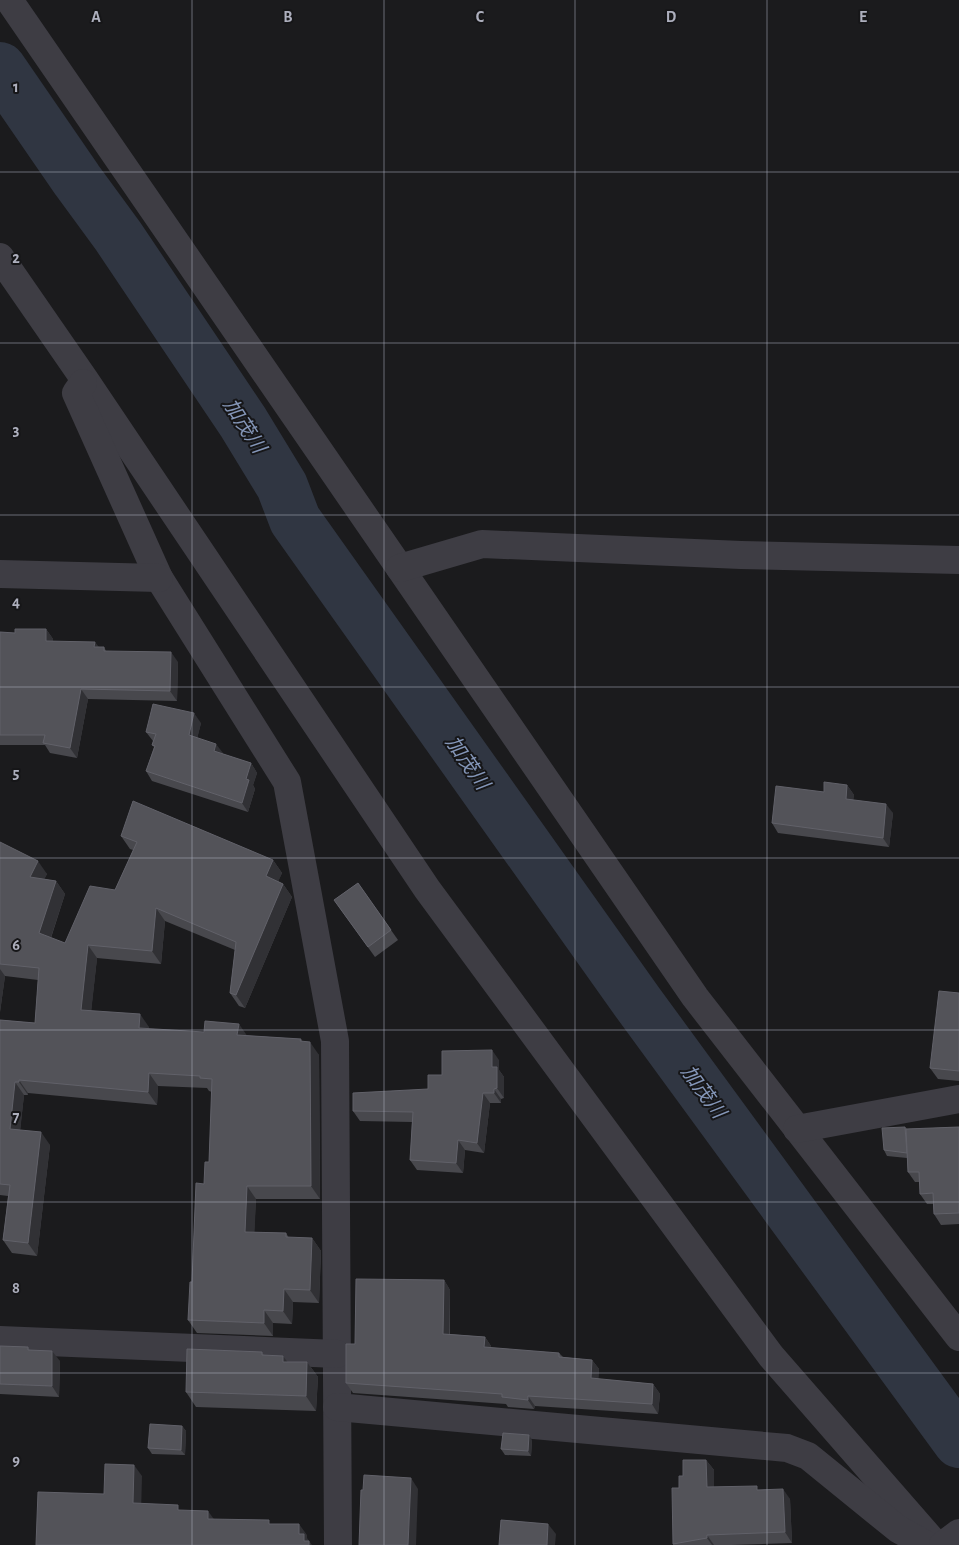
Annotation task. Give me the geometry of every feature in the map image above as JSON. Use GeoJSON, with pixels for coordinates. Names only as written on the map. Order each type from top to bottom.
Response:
{"type":"FeatureCollection","features":[{"type":"Feature","properties":{"kind":"street"},"geometry":{"type":"LineString","coordinates":[[8,0],[695,997],[959,1337]]}},
{"type":"Feature","properties":{"kind":"street"},"geometry":{"type":"LineString","coordinates":[[0,258],[85,380],[427,889],[771,1356],[936,1545]]}},
{"type":"Feature","properties":{"kind":"street"},"geometry":{"type":"LineString","coordinates":[[85,380],[76,393],[159,578],[287,782],[335,1041],[338,1545]]}},
{"type":"Feature","properties":{"kind":"street"},"geometry":{"type":"LineString","coordinates":[[400,568],[482,544],[742,555],[959,560]]}},
{"type":"Feature","properties":{"kind":"street"},"geometry":{"type":"LineString","coordinates":[[0,574],[159,578]]}},
{"type":"Feature","properties":{"kind":"street"},"geometry":{"type":"LineString","coordinates":[[797,1129],[959,1099]]}},
{"type":"Feature","properties":{"kind":"street"},"geometry":{"type":"LineString","coordinates":[[0,1340],[337,1354]]}},
{"type":"Feature","properties":{"kind":"street"},"geometry":{"type":"LineString","coordinates":[[338,1407],[787,1448],[808,1456],[898,1529],[927,1545]]}},
{"type":"Feature","properties":{"kind":"street"},"geometry":{"type":"LineString","coordinates":[[943,1545],[959,1533]]}},
{"type":"Feature","properties":{"kind":"building"},"geometry":{"type":"Polygon","coordinates":[[[15,629],[46,629],[46,641],[95,642],[94,647],[104,647],[104,651],[171,652],[170,691],[81,689],[70,748],[43,743],[45,735],[0,735],[0,632],[15,633],[15,629]]]}},
{"type":"Feature","properties":{"kind":"building"},"geometry":{"type":"Polygon","coordinates":[[[153,704],[194,713],[189,735],[216,744],[214,751],[251,763],[246,779],[249,780],[242,803],[146,771],[155,746],[152,745],[156,734],[146,732],[153,704]]]}},
{"type":"Feature","properties":{"kind":"building"},"geometry":{"type":"Polygon","coordinates":[[[824,782],[847,785],[846,799],[886,804],[883,838],[772,823],[776,786],[824,792],[824,782]]]}},
{"type":"Feature","properties":{"kind":"building"},"geometry":{"type":"Polygon","coordinates":[[[133,801],[273,860],[266,876],[283,884],[236,995],[230,993],[236,942],[156,908],[152,951],[88,945],[81,1010],[140,1014],[139,1028],[204,1032],[205,1021],[239,1024],[237,1035],[301,1039],[300,1041],[310,1042],[311,1186],[247,1186],[245,1232],[286,1233],[286,1237],[312,1238],[310,1290],[284,1289],[283,1311],[264,1310],[264,1323],[188,1320],[190,1282],[192,1282],[196,1183],[204,1184],[205,1162],[209,1162],[212,1079],[200,1078],[200,1076],[149,1073],[148,1092],[19,1080],[19,1082],[15,1082],[10,1129],[41,1132],[28,1243],[3,1240],[10,1185],[0,1184],[0,1020],[35,1023],[39,968],[0,964],[0,842],[38,861],[30,877],[56,881],[39,933],[65,943],[90,886],[115,890],[137,842],[121,836],[133,801]]]}},
{"type":"Feature","properties":{"kind":"building"},"geometry":{"type":"Polygon","coordinates":[[[358,883],[391,930],[368,947],[334,900],[358,883]]]}},
{"type":"Feature","properties":{"kind":"building"},"geometry":{"type":"Polygon","coordinates":[[[939,991],[959,993],[959,1071],[930,1068],[939,991]]]}},
{"type":"Feature","properties":{"kind":"building"},"geometry":{"type":"Polygon","coordinates":[[[492,1050],[492,1067],[497,1067],[497,1088],[494,1089],[494,1093],[483,1093],[477,1143],[458,1140],[456,1163],[410,1160],[413,1112],[353,1111],[353,1093],[428,1089],[428,1075],[442,1075],[442,1051],[492,1050]]]}},
{"type":"Feature","properties":{"kind":"building"},"geometry":{"type":"Polygon","coordinates":[[[905,1127],[907,1153],[884,1150],[882,1128],[905,1127]]]}},
{"type":"Feature","properties":{"kind":"building"},"geometry":{"type":"Polygon","coordinates":[[[959,1127],[959,1213],[934,1214],[933,1193],[920,1194],[919,1172],[908,1172],[906,1129],[959,1127]]]}},
{"type":"Feature","properties":{"kind":"building"},"geometry":{"type":"Polygon","coordinates":[[[356,1279],[444,1280],[443,1334],[485,1337],[484,1347],[559,1353],[559,1357],[592,1360],[591,1378],[653,1384],[652,1404],[528,1396],[528,1400],[502,1397],[502,1394],[346,1383],[346,1344],[355,1344],[356,1279]]]}},
{"type":"Feature","properties":{"kind":"building"},"geometry":{"type":"Polygon","coordinates":[[[0,1346],[28,1347],[28,1350],[52,1351],[52,1386],[0,1384],[0,1346]]]}},
{"type":"Feature","properties":{"kind":"building"},"geometry":{"type":"Polygon","coordinates":[[[187,1349],[262,1352],[262,1355],[283,1356],[283,1362],[307,1362],[306,1396],[186,1392],[187,1349]]]}},
{"type":"Feature","properties":{"kind":"building"},"geometry":{"type":"Polygon","coordinates":[[[150,1424],[182,1426],[181,1450],[148,1448],[150,1424]]]}},
{"type":"Feature","properties":{"kind":"building"},"geometry":{"type":"Polygon","coordinates":[[[503,1433],[529,1435],[528,1451],[501,1449],[503,1433]]]}},
{"type":"Feature","properties":{"kind":"building"},"geometry":{"type":"Polygon","coordinates":[[[683,1460],[706,1460],[707,1487],[757,1486],[757,1490],[783,1489],[785,1532],[707,1535],[707,1538],[673,1544],[672,1488],[679,1488],[679,1476],[683,1476],[683,1460]]]}},
{"type":"Feature","properties":{"kind":"building"},"geometry":{"type":"Polygon","coordinates":[[[105,1464],[134,1465],[133,1503],[178,1505],[178,1510],[208,1511],[208,1519],[269,1520],[269,1524],[299,1524],[299,1534],[304,1534],[304,1541],[309,1541],[309,1545],[36,1545],[38,1492],[104,1494],[105,1464]]]}},
{"type":"Feature","properties":{"kind":"building"},"geometry":{"type":"Polygon","coordinates":[[[364,1475],[411,1478],[408,1545],[359,1545],[361,1490],[363,1490],[364,1475]]]}},
{"type":"Feature","properties":{"kind":"building"},"geometry":{"type":"Polygon","coordinates":[[[501,1520],[548,1524],[547,1545],[499,1545],[501,1520]]]}},
{"type":"Feature","properties":{"kind":"waterway","name":"加茂川"},"geometry":{"type":"LineString","coordinates":[[0,68],[118,236],[243,422],[282,486],[295,520],[638,1003],[959,1442]]}}]}
